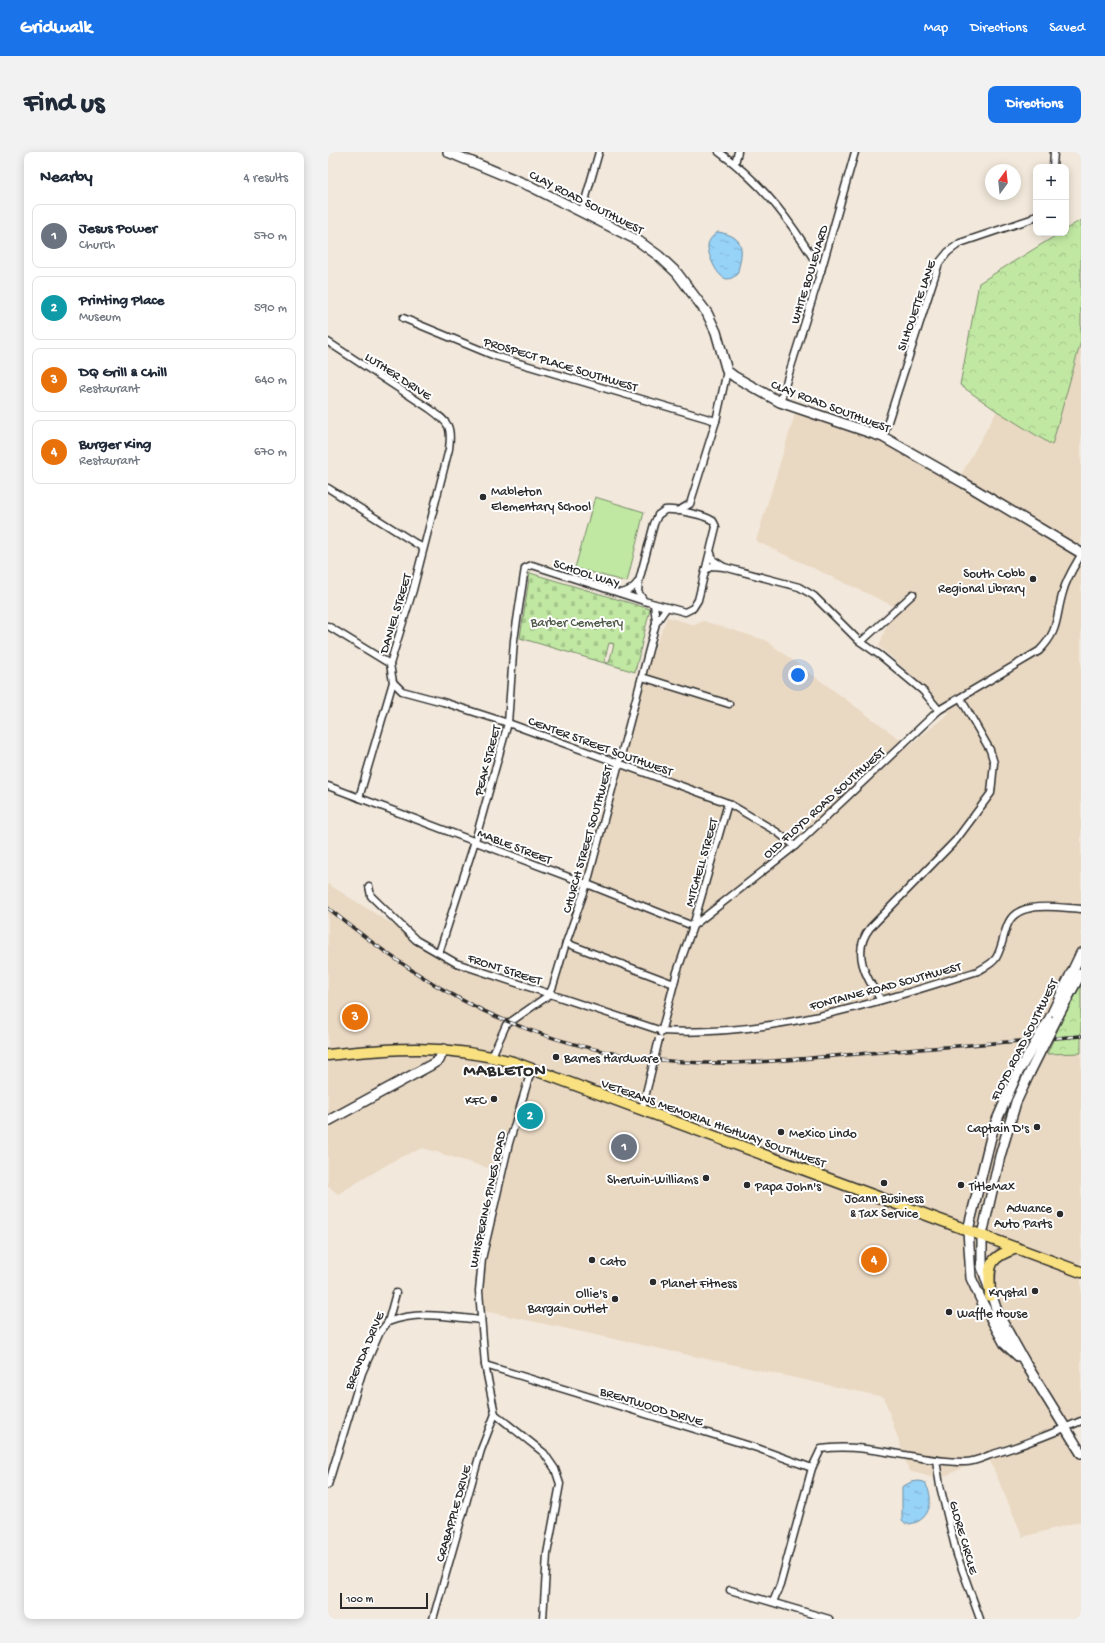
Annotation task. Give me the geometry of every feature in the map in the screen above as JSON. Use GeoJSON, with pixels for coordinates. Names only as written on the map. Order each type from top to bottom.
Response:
{"type":"FeatureCollection","features":[{"type":"Feature","properties":{"kind":"main road","name":"CLAY ROAD SOUTHWEST"},"geometry":{"type":"LineString","coordinates":[[448,152],[530,186],[582,211],[637,240],[658,256],[676,273],[707,313],[716,332],[727,371],[740,380],[780,402],[883,437],[964,483],[1081,554]]}},
{"type":"Feature","properties":{"kind":"main road","name":"FLOYD ROAD SOUTHWEST"},"geometry":{"type":"LineString","coordinates":[[1026,1364],[998,1314],[990,1296],[982,1267],[982,1235],[1004,1142],[1016,1102],[1081,953]]}},
{"type":"Feature","properties":{"kind":"main road","name":"FLOYD ROAD SOUTHWEST"},"geometry":{"type":"LineString","coordinates":[[1026,1364],[1005,1344],[983,1304],[971,1278],[968,1230],[993,1129],[1017,1074],[1081,973]]}},
{"type":"Feature","properties":{"kind":"main road","name":"VETERANS MEMORIAL HIGHWAY SOUTHWEST"},"geometry":{"type":"LineString","coordinates":[[328,1055],[392,1049],[444,1049],[492,1056],[532,1068],[1081,1272]]}},
{"type":"Feature","properties":{"kind":"main road"},"geometry":{"type":"LineString","coordinates":[[328,1121],[439,1060],[444,1049]]}},
{"type":"Feature","properties":{"kind":"main road"},"geometry":{"type":"LineString","coordinates":[[990,1296],[989,1273],[993,1260],[1004,1252],[1017,1248]]}},
{"type":"Feature","properties":{"kind":"main road"},"geometry":{"type":"LineString","coordinates":[[1026,1364],[1081,1453]]}},
{"type":"Feature","properties":{"kind":"street"},"geometry":{"type":"LineString","coordinates":[[582,211],[599,152]]}},
{"type":"Feature","properties":{"kind":"street"},"geometry":{"type":"LineString","coordinates":[[719,152],[755,181],[796,229],[821,271]]}},
{"type":"Feature","properties":{"kind":"street"},"geometry":{"type":"LineString","coordinates":[[734,163],[738,152]]}},
{"type":"Feature","properties":{"kind":"street","name":"WHITE BOULEVARD"},"geometry":{"type":"LineString","coordinates":[[780,402],[821,271],[855,152]]}},
{"type":"Feature","properties":{"kind":"street"},"geometry":{"type":"LineString","coordinates":[[1053,164],[1054,152]]}},
{"type":"Feature","properties":{"kind":"street","name":"SILHOUETTE LANE"},"geometry":{"type":"LineString","coordinates":[[883,437],[939,263],[948,252],[960,243],[1031,219],[1033,217]]}},
{"type":"Feature","properties":{"kind":"street","name":"PROSPECT PLACE SOUTHWEST"},"geometry":{"type":"LineString","coordinates":[[403,318],[495,356],[716,421]]}},
{"type":"Feature","properties":{"kind":"street","name":"LUTHER DRIVE"},"geometry":{"type":"LineString","coordinates":[[328,342],[441,417],[451,433]]}},
{"type":"Feature","properties":{"kind":"street"},"geometry":{"type":"LineString","coordinates":[[678,511],[690,504],[716,421],[727,371]]}},
{"type":"Feature","properties":{"kind":"street","name":"DANIEL STREET"},"geometry":{"type":"LineString","coordinates":[[359,798],[393,682],[390,664],[413,590],[449,449],[451,433]]}},
{"type":"Feature","properties":{"kind":"street"},"geometry":{"type":"LineString","coordinates":[[328,488],[423,548]]}},
{"type":"Feature","properties":{"kind":"street"},"geometry":{"type":"LineString","coordinates":[[690,504],[699,516]]}},
{"type":"Feature","properties":{"kind":"street"},"geometry":{"type":"LineString","coordinates":[[664,510],[678,511],[699,516],[713,522],[716,527],[711,553],[698,600],[693,608],[685,612],[644,601],[638,592],[639,580],[658,515],[664,510]]}},
{"type":"Feature","properties":{"kind":"street"},"geometry":{"type":"LineString","coordinates":[[711,553],[713,560],[724,567]]}},
{"type":"Feature","properties":{"kind":"street","name":"OLD FLOYD ROAD SOUTHWEST"},"geometry":{"type":"LineString","coordinates":[[693,926],[795,846],[939,710],[1039,651],[1048,643],[1056,628],[1066,583],[1081,554]]}},
{"type":"Feature","properties":{"kind":"street","name":"SCHOOL WAY"},"geometry":{"type":"LineString","coordinates":[[524,568],[532,565],[644,601]]}},
{"type":"Feature","properties":{"kind":"street"},"geometry":{"type":"LineString","coordinates":[[706,570],[712,566],[724,567],[799,587],[814,596],[861,642],[918,686],[939,710]]}},
{"type":"Feature","properties":{"kind":"street","name":"PEAK STREET"},"geometry":{"type":"LineString","coordinates":[[440,953],[475,841],[508,723],[514,640],[524,568]]}},
{"type":"Feature","properties":{"kind":"street"},"geometry":{"type":"LineString","coordinates":[[618,593],[626,592],[634,588],[639,580]]}},
{"type":"Feature","properties":{"kind":"street"},"geometry":{"type":"LineString","coordinates":[[861,642],[913,594]]}},
{"type":"Feature","properties":{"kind":"street"},"geometry":{"type":"LineString","coordinates":[[654,604],[656,623]]}},
{"type":"Feature","properties":{"kind":"street","name":"CHURCH STREET SOUTHWEST"},"geometry":{"type":"LineString","coordinates":[[549,994],[587,884],[656,623],[667,608]]}},
{"type":"Feature","properties":{"kind":"street"},"geometry":{"type":"LineString","coordinates":[[328,626],[390,664]]}},
{"type":"Feature","properties":{"kind":"street"},"geometry":{"type":"LineString","coordinates":[[642,677],[729,704]]}},
{"type":"Feature","properties":{"kind":"street","name":"CENTER STREET SOUTHWEST"},"geometry":{"type":"LineString","coordinates":[[393,682],[402,691],[443,702],[508,723],[728,803],[776,832],[795,846]]}},
{"type":"Feature","properties":{"kind":"street"},"geometry":{"type":"LineString","coordinates":[[881,1000],[868,982],[863,967],[861,958],[863,939],[870,928],[956,840],[991,793],[994,763],[990,750],[961,698]]}},
{"type":"Feature","properties":{"kind":"street","name":"MABLE STREET"},"geometry":{"type":"LineString","coordinates":[[328,786],[475,841],[693,926]]}},
{"type":"Feature","properties":{"kind":"street","name":"MITCHELL STREET"},"geometry":{"type":"LineString","coordinates":[[693,926],[728,803]]}},
{"type":"Feature","properties":{"kind":"street","name":"FRONT STREET"},"geometry":{"type":"LineString","coordinates":[[369,886],[371,896],[416,940],[440,953],[456,964],[662,1031]]}},
{"type":"Feature","properties":{"kind":"street","name":"FONTAINE ROAD SOUTHWEST"},"geometry":{"type":"LineString","coordinates":[[662,1031],[712,1032],[786,1024],[881,1000],[986,967],[996,958],[1009,920],[1022,911],[1031,908],[1081,909]]}},
{"type":"Feature","properties":{"kind":"street"},"geometry":{"type":"LineString","coordinates":[[642,1109],[674,984],[687,940],[693,926]]}},
{"type":"Feature","properties":{"kind":"street"},"geometry":{"type":"LineString","coordinates":[[566,944],[674,984]]}},
{"type":"Feature","properties":{"kind":"street"},"geometry":{"type":"LineString","coordinates":[[492,1056],[506,1025],[549,994]]}},
{"type":"Feature","properties":{"kind":"street","name":"WHISPERING PINES ROAD"},"geometry":{"type":"LineString","coordinates":[[495,1414],[485,1365],[481,1320],[479,1292],[482,1259],[515,1120],[532,1068]]}},
{"type":"Feature","properties":{"kind":"street","name":"BRENDA DRIVE"},"geometry":{"type":"LineString","coordinates":[[328,1485],[362,1372],[380,1332],[388,1322],[396,1293]]}},
{"type":"Feature","properties":{"kind":"street"},"geometry":{"type":"LineString","coordinates":[[388,1322],[398,1318],[426,1315],[481,1320]]}},
{"type":"Feature","properties":{"kind":"street","name":"BRENTWOOD DRIVE"},"geometry":{"type":"LineString","coordinates":[[485,1365],[757,1448],[812,1468]]}},
{"type":"Feature","properties":{"kind":"street"},"geometry":{"type":"LineString","coordinates":[[495,1414],[544,1453],[555,1469],[560,1484],[547,1554],[543,1619]]}},
{"type":"Feature","properties":{"kind":"street","name":"CRABAPPLE DRIVE"},"geometry":{"type":"LineString","coordinates":[[433,1619],[481,1450],[495,1414]]}},
{"type":"Feature","properties":{"kind":"street"},"geometry":{"type":"LineString","coordinates":[[773,1602],[780,1585],[812,1468],[821,1449],[835,1447],[965,1463],[1066,1429],[1081,1421]]}},
{"type":"Feature","properties":{"kind":"street","name":"GLORE CIRCLE"},"geometry":{"type":"LineString","coordinates":[[936,1460],[943,1501],[957,1555],[980,1619]]}},
{"type":"Feature","properties":{"kind":"street"},"geometry":{"type":"LineString","coordinates":[[730,1590],[829,1619]]}},
{"type":"Feature","properties":{"kind":"shaded area"},"geometry":{"type":"Polygon","coordinates":[[[1081,341],[1081,977],[1047,1053],[1081,1053],[1081,1419],[1064,1424],[1081,1455],[1081,1521],[1023,1537],[988,1456],[939,1479],[909,1471],[884,1397],[485,1311],[482,1263],[501,1172],[423,1148],[398,1158],[338,1194],[328,1186],[328,884],[446,958],[482,972],[548,989],[642,682],[667,617],[695,625],[703,621],[765,640],[909,746],[949,713],[918,681],[879,646],[894,606],[756,541],[796,411],[884,432],[958,480],[997,411],[1052,445],[1081,341]]]}},
{"type":"Feature","properties":{"kind":"green space"},"geometry":{"type":"Polygon","coordinates":[[[1081,220],[1081,341],[1052,445],[997,411],[960,385],[979,283],[1055,236],[1069,236],[1069,227],[1081,220]]]}},
{"type":"Feature","properties":{"kind":"green space"},"geometry":{"type":"Polygon","coordinates":[[[595,497],[644,512],[627,582],[575,568],[595,497]]]}},
{"type":"Feature","properties":{"kind":"green space","name":"Barber Cemetery"},"geometry":{"type":"Polygon","coordinates":[[[530,573],[650,609],[635,672],[520,638],[530,573]],[[609,643],[604,662],[609,663],[614,644],[609,643]]]}},
{"type":"Feature","properties":{"kind":"green space"},"geometry":{"type":"Polygon","coordinates":[[[1081,977],[1081,1053],[1047,1054],[1081,977]]]}},
{"type":"Feature","properties":{"kind":"water"},"geometry":{"type":"Polygon","coordinates":[[[718,232],[734,237],[741,246],[741,259],[737,275],[729,279],[720,275],[709,254],[708,245],[712,237],[718,232]]]}},
{"type":"Feature","properties":{"kind":"water"},"geometry":{"type":"Polygon","coordinates":[[[911,1482],[924,1482],[928,1489],[930,1503],[928,1510],[925,1516],[920,1520],[905,1524],[902,1521],[902,1487],[911,1482]]]}},
{"type":"Feature","properties":{"kind":"railway"},"geometry":{"type":"LineString","coordinates":[[328,908],[370,941],[414,972],[484,1011],[532,1031],[556,1039],[629,1056],[679,1062],[724,1063],[787,1060],[1081,1036]]}},
{"type":"Feature","properties":{"kind":"place","name":"Mableton Elementary School"},"geometry":{"type":"Point","coordinates":[483,497]}},
{"type":"Feature","properties":{"kind":"place","name":"South Cobb Regional Library"},"geometry":{"type":"Point","coordinates":[1033,579]}},
{"type":"Feature","properties":{"kind":"place","name":"DQ Grill & Chill"},"geometry":{"type":"Point","coordinates":[355,1017]}},
{"type":"Feature","properties":{"kind":"place","name":"Barnes Hardware"},"geometry":{"type":"Point","coordinates":[556,1057]}},
{"type":"Feature","properties":{"kind":"place","name":"KFC"},"geometry":{"type":"Point","coordinates":[494,1099]}},
{"type":"Feature","properties":{"kind":"place","name":"Printing Place"},"geometry":{"type":"Point","coordinates":[530,1116]}},
{"type":"Feature","properties":{"kind":"place","name":"Captain D's"},"geometry":{"type":"Point","coordinates":[1037,1127]}},
{"type":"Feature","properties":{"kind":"place","name":"Mexico Lindo"},"geometry":{"type":"Point","coordinates":[781,1132]}},
{"type":"Feature","properties":{"kind":"place","name":"Jesus Power"},"geometry":{"type":"Point","coordinates":[624,1147]}},
{"type":"Feature","properties":{"kind":"place","name":"Sherwin-Williams"},"geometry":{"type":"Point","coordinates":[706,1178]}},
{"type":"Feature","properties":{"kind":"place","name":"Joann Business & Tax Service"},"geometry":{"type":"Point","coordinates":[884,1183]}},
{"type":"Feature","properties":{"kind":"place","name":"Papa John's"},"geometry":{"type":"Point","coordinates":[747,1185]}},
{"type":"Feature","properties":{"kind":"place","name":"TitleMax"},"geometry":{"type":"Point","coordinates":[961,1185]}},
{"type":"Feature","properties":{"kind":"place","name":"Advance Auto Parts"},"geometry":{"type":"Point","coordinates":[1060,1214]}},
{"type":"Feature","properties":{"kind":"place","name":"Cato"},"geometry":{"type":"Point","coordinates":[592,1260]}},
{"type":"Feature","properties":{"kind":"place","name":"Burger King"},"geometry":{"type":"Point","coordinates":[874,1260]}},
{"type":"Feature","properties":{"kind":"place","name":"Planet Fitness"},"geometry":{"type":"Point","coordinates":[653,1282]}},
{"type":"Feature","properties":{"kind":"place","name":"Krystal"},"geometry":{"type":"Point","coordinates":[1035,1291]}},
{"type":"Feature","properties":{"kind":"place","name":"Ollie's Bargain Outlet"},"geometry":{"type":"Point","coordinates":[615,1299]}},
{"type":"Feature","properties":{"kind":"place","name":"Waffle House"},"geometry":{"type":"Point","coordinates":[949,1312]}},
{"type":"Feature","properties":{"kind":"district","name":"MABLETON"},"geometry":{"type":"Point","coordinates":[505,1069]}}]}
